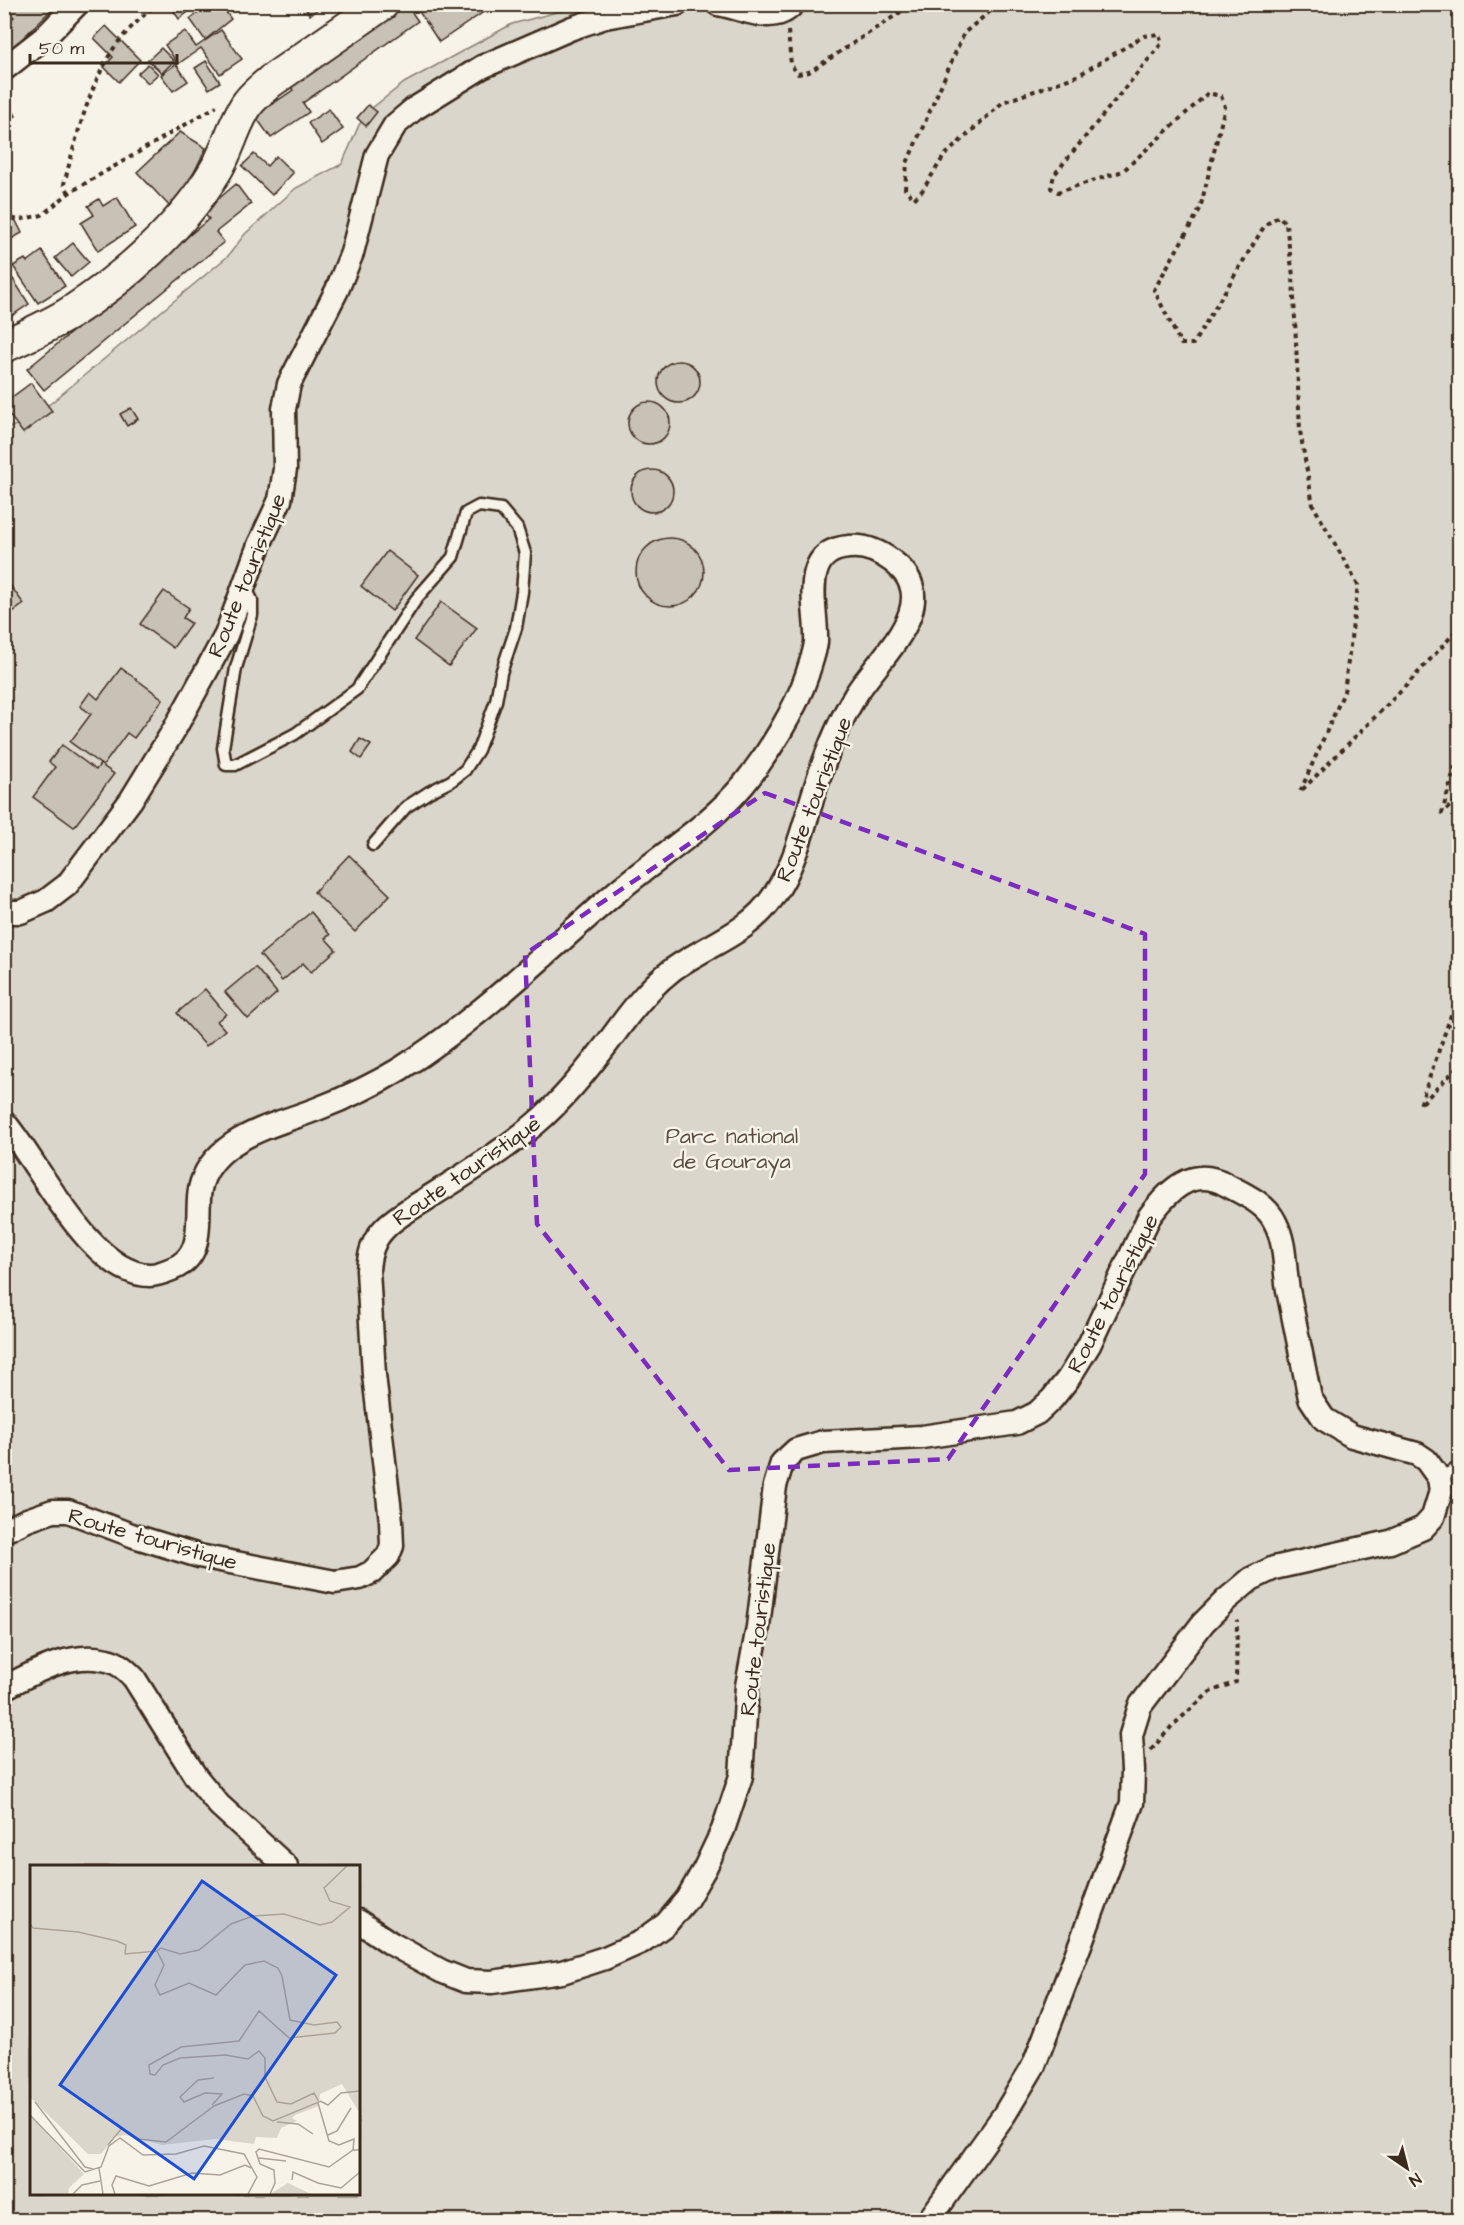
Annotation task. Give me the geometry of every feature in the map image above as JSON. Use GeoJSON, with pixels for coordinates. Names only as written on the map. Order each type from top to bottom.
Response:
{"type":"FeatureCollection","features":[{"type":"Feature","properties":{"kind":"main road"},"geometry":{"type":"LineString","coordinates":[[4,346],[69,313],[132,266],[166,235],[215,173],[247,105],[271,81],[382,4]]}},
{"type":"Feature","properties":{"kind":"street"},"geometry":{"type":"LineString","coordinates":[[4,69],[45,37],[76,4]]}},
{"type":"Feature","properties":{"kind":"street","name":"Route touristique"},"geometry":{"type":"LineString","coordinates":[[4,912],[21,912],[46,902],[67,885],[131,800],[174,730],[226,635],[259,545],[280,500],[285,469],[285,409],[289,384],[337,290],[352,253],[377,154],[395,125],[414,109],[482,67],[572,28],[605,17],[677,4]]}},
{"type":"Feature","properties":{"kind":"street"},"geometry":{"type":"LineString","coordinates":[[718,4],[767,16],[790,7]]}},
{"type":"Feature","properties":{"kind":"street","name":"Route touristique"},"geometry":{"type":"LineString","coordinates":[[4,1122],[24,1144],[37,1170],[70,1218],[100,1252],[120,1265],[146,1275],[179,1267],[194,1251],[200,1190],[205,1175],[219,1154],[257,1130],[330,1104],[366,1088],[401,1068],[483,1008],[616,892],[684,842],[719,812],[748,778],[795,705],[808,674],[816,641],[812,590],[814,579],[825,558],[841,547],[861,547],[887,557],[910,580],[912,609],[908,623],[861,686],[843,716],[825,760],[790,868],[771,900],[756,918],[732,936],[676,967],[655,984],[633,1006],[616,1032],[569,1090],[541,1119],[488,1159],[397,1218],[381,1231],[374,1242],[369,1256],[368,1270],[374,1375],[392,1546],[381,1565],[360,1578],[335,1582],[199,1556],[134,1536],[68,1511],[53,1511],[4,1531]]}},
{"type":"Feature","properties":{"kind":"street","name":"Route touristique"},"geometry":{"type":"LineString","coordinates":[[360,1922],[392,1944],[441,1971],[466,1981],[492,1982],[562,1972],[605,1958],[641,1941],[666,1924],[687,1899],[705,1868],[723,1830],[741,1776],[747,1686],[758,1627],[775,1486],[782,1463],[796,1450],[823,1442],[922,1437],[1017,1423],[1037,1413],[1068,1379],[1089,1345],[1149,1217],[1161,1200],[1183,1183],[1195,1178],[1220,1182],[1236,1190],[1263,1206],[1275,1221],[1282,1241],[1287,1287],[1310,1398],[1316,1410],[1324,1419],[1352,1436],[1417,1454],[1426,1460],[1439,1478]]}},
{"type":"Feature","properties":{"kind":"street"},"geometry":{"type":"LineString","coordinates":[[929,2220],[1004,2115],[1034,2065],[1132,1803],[1131,1735],[1140,1706],[1203,1623],[1251,1580],[1274,1568],[1390,1542],[1423,1527],[1433,1517],[1441,1491],[1439,1478]]}},
{"type":"Feature","properties":{"kind":"street"},"geometry":{"type":"LineString","coordinates":[[4,1688],[43,1668],[68,1661],[90,1658],[108,1660],[121,1666],[134,1678],[196,1777],[219,1805],[285,1865]]}},
{"type":"Feature","properties":{"kind":"lane"},"geometry":{"type":"LineString","coordinates":[[244,585],[252,600],[252,615],[236,668],[223,748],[226,765],[235,765],[295,734],[357,690],[417,598],[453,557],[466,513],[479,506],[501,509],[517,528],[525,553],[516,628],[501,673],[496,702],[478,750],[465,770],[451,782],[429,792],[406,807],[373,845]]}},
{"type":"Feature","properties":{"kind":"lane"},"geometry":{"type":"LineString","coordinates":[[1439,1478],[1460,1467]]}},
{"type":"Feature","properties":{"kind":"path"},"geometry":{"type":"LineString","coordinates":[[69,193],[64,184],[78,132],[110,55],[133,26],[156,4]]}},
{"type":"Feature","properties":{"kind":"path"},"geometry":{"type":"LineString","coordinates":[[790,7],[791,65],[798,74],[809,72],[913,4]]}},
{"type":"Feature","properties":{"kind":"path"},"geometry":{"type":"LineString","coordinates":[[995,4],[993,9],[964,33],[921,130],[908,163],[905,189],[914,199],[922,191],[944,156],[1003,102],[1077,76],[1144,36],[1159,34],[1162,43],[1054,175],[1051,188],[1058,192],[1123,171],[1208,93],[1221,96],[1225,107],[1200,209],[1154,290],[1181,344],[1193,344],[1265,225],[1279,216],[1286,224],[1293,276],[1300,430],[1313,505],[1358,585],[1344,692],[1300,792],[1403,689],[1460,627]]}},
{"type":"Feature","properties":{"kind":"path"},"geometry":{"type":"LineString","coordinates":[[4,215],[18,220],[42,215],[69,193],[231,97],[247,105]]}},
{"type":"Feature","properties":{"kind":"path"},"geometry":{"type":"LineString","coordinates":[[1460,749],[1442,813],[1460,798]]}},
{"type":"Feature","properties":{"kind":"path"},"geometry":{"type":"LineString","coordinates":[[1460,989],[1420,1105],[1460,1065]]}},
{"type":"Feature","properties":{"kind":"path"},"geometry":{"type":"LineString","coordinates":[[1133,1770],[1172,1726],[1210,1692],[1236,1682],[1237,1604],[1226,1600]]}},
{"type":"Feature","properties":{"kind":"highlighted area"},"geometry":{"type":"Polygon","coordinates":[[[765,793],[1145,934],[1145,1174],[948,1459],[729,1470],[537,1224],[525,954],[765,793]]]}},
{"type":"Feature","properties":{"kind":"green space","name":"Parc national de Gouraya"},"geometry":{"type":"Polygon","coordinates":[[[587,4],[1459,5],[1459,2220],[5,2220],[4,429],[23,423],[51,403],[228,256],[245,234],[296,188],[342,164],[359,125],[372,108],[404,83],[512,24],[587,4]]]}},
{"type":"Feature","properties":{"kind":"building"},"geometry":{"type":"Polygon","coordinates":[[[4,4],[57,4],[11,50],[4,43],[4,17],[10,21],[14,17],[4,8],[4,4]]]}},
{"type":"Feature","properties":{"kind":"building"},"geometry":{"type":"Polygon","coordinates":[[[181,4],[199,4],[179,19],[173,10],[181,4]]]}},
{"type":"Feature","properties":{"kind":"building"},"geometry":{"type":"Polygon","coordinates":[[[209,4],[220,4],[231,19],[205,40],[190,19],[209,4]]]}},
{"type":"Feature","properties":{"kind":"building"},"geometry":{"type":"Polygon","coordinates":[[[302,4],[324,4],[310,15],[302,4]]]}},
{"type":"Feature","properties":{"kind":"building"},"geometry":{"type":"Polygon","coordinates":[[[395,4],[406,4],[418,21],[303,103],[309,112],[271,138],[255,116],[293,90],[287,82],[395,4]]]}},
{"type":"Feature","properties":{"kind":"building"},"geometry":{"type":"Polygon","coordinates":[[[414,4],[489,4],[491,7],[439,42],[414,4]]]}},
{"type":"Feature","properties":{"kind":"building"},"geometry":{"type":"Polygon","coordinates":[[[106,26],[140,60],[119,82],[104,67],[113,57],[94,38],[106,26]]]}},
{"type":"Feature","properties":{"kind":"building"},"geometry":{"type":"Polygon","coordinates":[[[221,30],[242,59],[220,74],[201,48],[178,64],[165,45],[185,31],[196,47],[221,30]]]}},
{"type":"Feature","properties":{"kind":"building"},"geometry":{"type":"Polygon","coordinates":[[[161,48],[174,61],[162,73],[148,60],[161,48]]]}},
{"type":"Feature","properties":{"kind":"building"},"geometry":{"type":"Polygon","coordinates":[[[206,61],[220,82],[209,89],[195,68],[206,61]]]}},
{"type":"Feature","properties":{"kind":"building"},"geometry":{"type":"Polygon","coordinates":[[[148,64],[158,74],[148,83],[138,73],[148,64]]]}},
{"type":"Feature","properties":{"kind":"building"},"geometry":{"type":"Polygon","coordinates":[[[176,64],[188,81],[173,91],[161,75],[176,64]]]}},
{"type":"Feature","properties":{"kind":"building"},"geometry":{"type":"Polygon","coordinates":[[[4,94],[16,116],[4,123],[4,94]]]}},
{"type":"Feature","properties":{"kind":"building"},"geometry":{"type":"Polygon","coordinates":[[[368,105],[377,112],[366,126],[357,118],[368,105]]]}},
{"type":"Feature","properties":{"kind":"building"},"geometry":{"type":"Polygon","coordinates":[[[329,109],[343,129],[322,144],[308,123],[329,109]]]}},
{"type":"Feature","properties":{"kind":"building"},"geometry":{"type":"Polygon","coordinates":[[[180,132],[206,148],[175,212],[137,172],[180,132]]]}},
{"type":"Feature","properties":{"kind":"building"},"geometry":{"type":"Polygon","coordinates":[[[254,154],[267,166],[276,156],[293,173],[272,195],[242,166],[254,154]]]}},
{"type":"Feature","properties":{"kind":"building"},"geometry":{"type":"Polygon","coordinates":[[[236,184],[251,204],[216,232],[224,242],[44,390],[27,369],[209,219],[203,212],[236,184]]]}},
{"type":"Feature","properties":{"kind":"building"},"geometry":{"type":"Polygon","coordinates":[[[117,197],[135,227],[98,251],[81,223],[94,215],[88,206],[99,199],[103,206],[117,197]]]}},
{"type":"Feature","properties":{"kind":"building"},"geometry":{"type":"Polygon","coordinates":[[[15,219],[22,233],[4,243],[4,225],[15,219]]]}},
{"type":"Feature","properties":{"kind":"building"},"geometry":{"type":"Polygon","coordinates":[[[73,243],[89,262],[71,277],[55,258],[73,243]]]}},
{"type":"Feature","properties":{"kind":"building"},"geometry":{"type":"Polygon","coordinates":[[[42,251],[65,286],[38,303],[13,266],[25,259],[27,262],[42,251]]]}},
{"type":"Feature","properties":{"kind":"building"},"geometry":{"type":"Polygon","coordinates":[[[13,279],[29,304],[4,321],[4,285],[13,279]]]}},
{"type":"Feature","properties":{"kind":"building"},"geometry":{"type":"Polygon","coordinates":[[[679,361],[687,362],[694,367],[699,374],[699,390],[694,397],[687,402],[679,403],[671,402],[664,397],[659,390],[658,382],[659,374],[664,367],[671,362],[679,361]]]}},
{"type":"Feature","properties":{"kind":"building"},"geometry":{"type":"Polygon","coordinates":[[[31,383],[52,411],[23,433],[4,408],[4,403],[31,383]]]}},
{"type":"Feature","properties":{"kind":"building"},"geometry":{"type":"Polygon","coordinates":[[[649,402],[657,403],[664,408],[669,415],[669,431],[664,438],[657,443],[649,444],[641,443],[634,438],[629,431],[628,423],[629,415],[634,408],[641,403],[649,402]]]}},
{"type":"Feature","properties":{"kind":"building"},"geometry":{"type":"Polygon","coordinates":[[[131,408],[138,419],[127,426],[120,414],[131,408]]]}},
{"type":"Feature","properties":{"kind":"building"},"geometry":{"type":"Polygon","coordinates":[[[652,470],[660,471],[667,476],[672,483],[672,499],[667,506],[660,511],[652,512],[644,511],[637,506],[632,499],[631,491],[632,483],[637,476],[644,471],[652,470]]]}},
{"type":"Feature","properties":{"kind":"building"},"geometry":{"type":"Polygon","coordinates":[[[670,538],[683,541],[694,548],[701,559],[704,572],[701,585],[694,596],[683,603],[670,606],[657,603],[646,596],[639,585],[636,572],[639,559],[646,548],[657,541],[670,538]]]}},
{"type":"Feature","properties":{"kind":"building"},"geometry":{"type":"Polygon","coordinates":[[[387,551],[418,575],[392,611],[361,586],[387,551]]]}},
{"type":"Feature","properties":{"kind":"building"},"geometry":{"type":"Polygon","coordinates":[[[6,580],[24,604],[4,618],[4,582],[6,580]]]}},
{"type":"Feature","properties":{"kind":"building"},"geometry":{"type":"Polygon","coordinates":[[[164,591],[189,608],[183,618],[191,623],[173,648],[140,624],[164,591]]]}},
{"type":"Feature","properties":{"kind":"building"},"geometry":{"type":"Polygon","coordinates":[[[441,602],[477,628],[449,666],[414,640],[441,602]]]}},
{"type":"Feature","properties":{"kind":"building"},"geometry":{"type":"Polygon","coordinates":[[[121,668],[163,699],[134,738],[127,733],[103,766],[70,742],[91,714],[80,706],[90,692],[98,699],[121,668]]]}},
{"type":"Feature","properties":{"kind":"building"},"geometry":{"type":"Polygon","coordinates":[[[360,739],[371,745],[361,759],[352,752],[360,739]]]}},
{"type":"Feature","properties":{"kind":"building"},"geometry":{"type":"Polygon","coordinates":[[[62,745],[96,770],[100,764],[114,774],[74,827],[33,797],[55,767],[49,762],[62,745]]]}},
{"type":"Feature","properties":{"kind":"building"},"geometry":{"type":"Polygon","coordinates":[[[349,855],[390,895],[355,932],[314,892],[349,855]]]}},
{"type":"Feature","properties":{"kind":"building"},"geometry":{"type":"Polygon","coordinates":[[[311,912],[330,935],[325,938],[336,950],[311,972],[303,963],[282,981],[260,955],[311,912]]]}},
{"type":"Feature","properties":{"kind":"building"},"geometry":{"type":"Polygon","coordinates":[[[255,967],[277,993],[248,1019],[225,992],[255,967]]]}},
{"type":"Feature","properties":{"kind":"building"},"geometry":{"type":"Polygon","coordinates":[[[205,989],[226,1014],[217,1021],[225,1030],[206,1046],[177,1013],[205,989]]]}}]}
